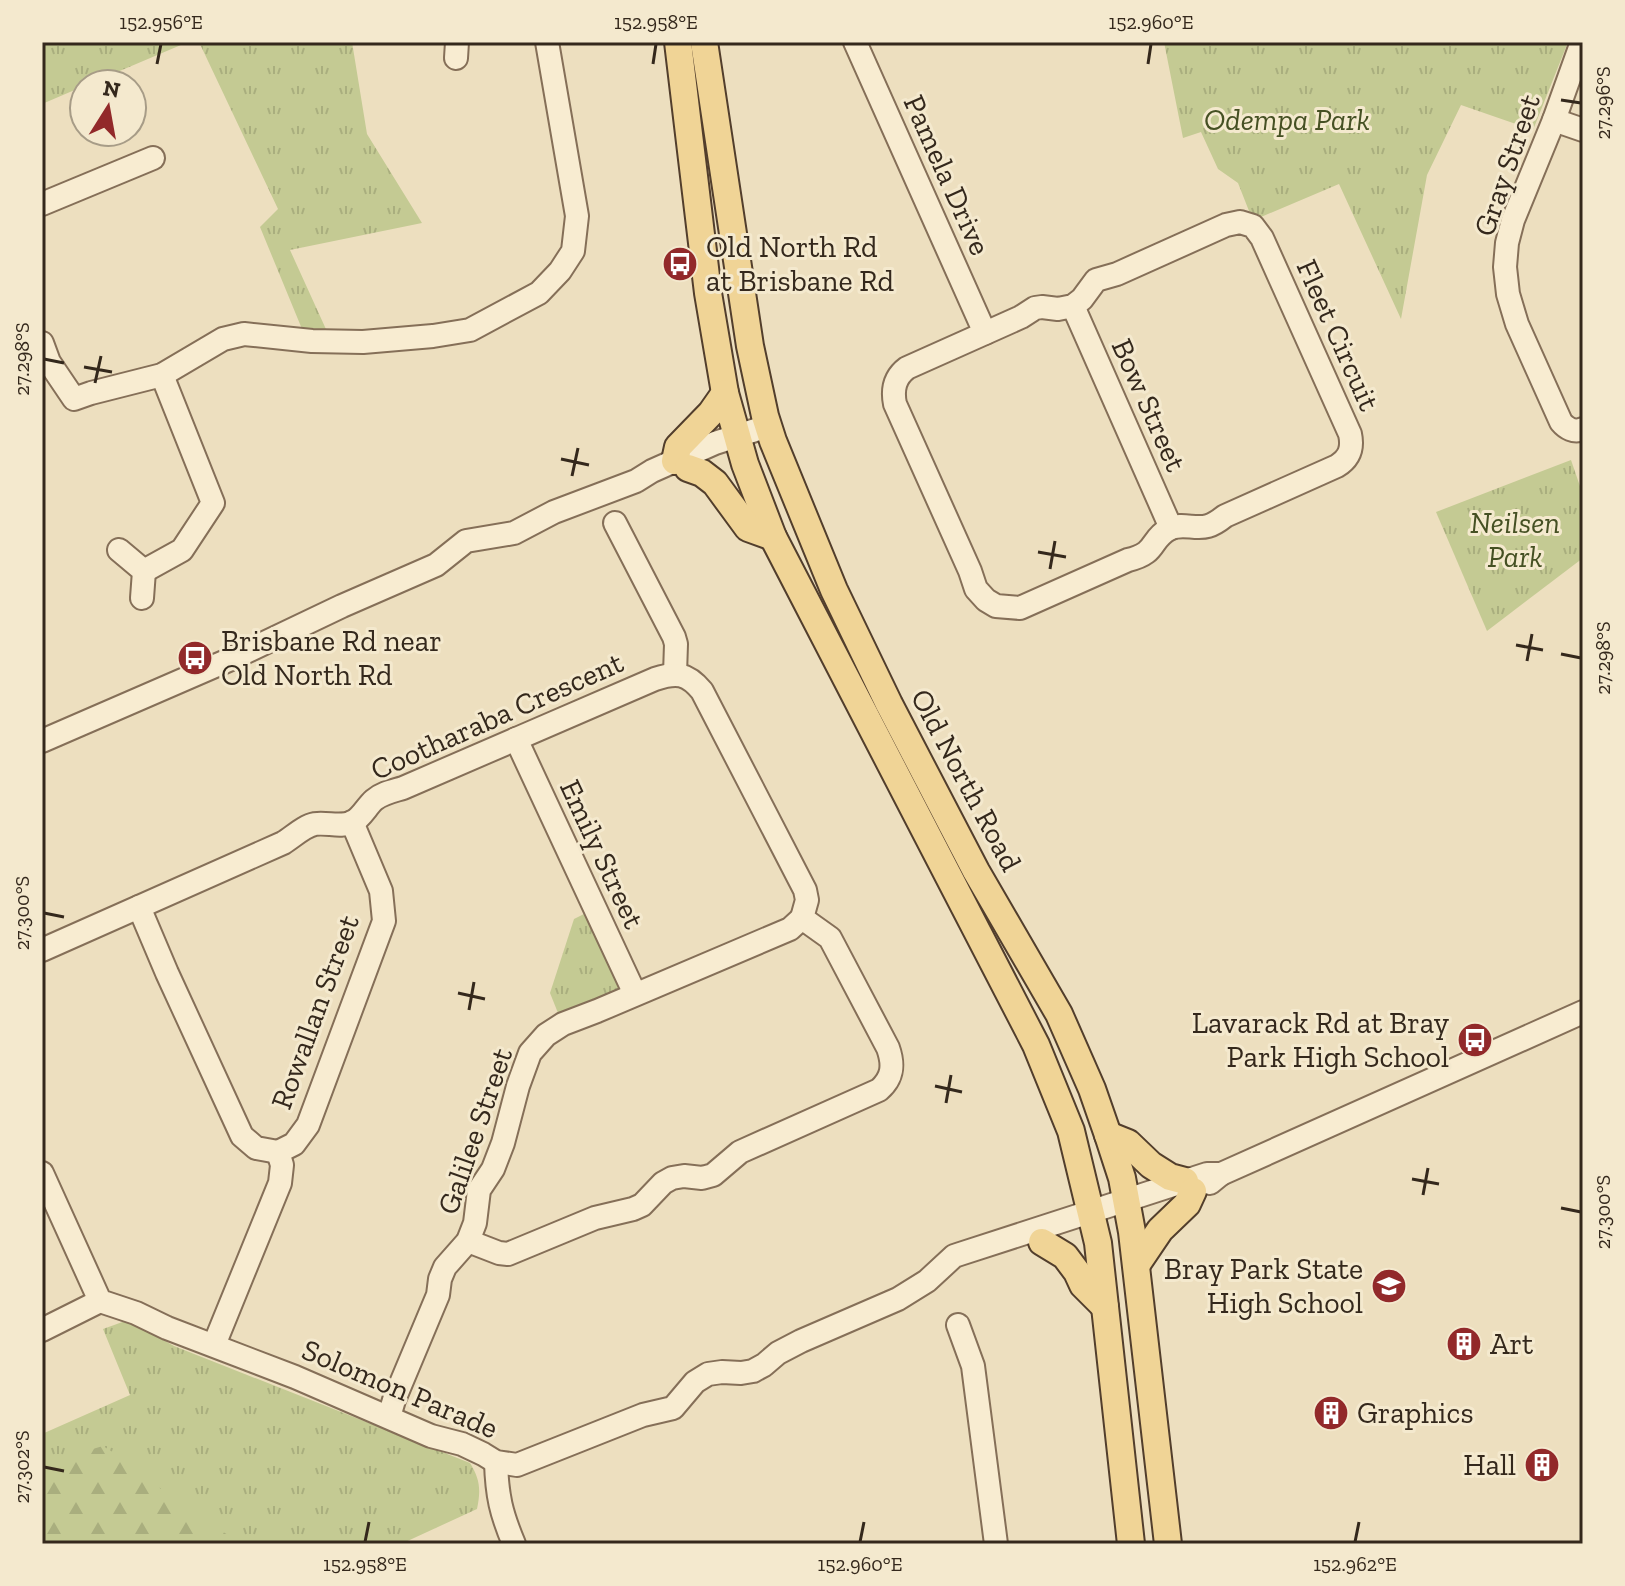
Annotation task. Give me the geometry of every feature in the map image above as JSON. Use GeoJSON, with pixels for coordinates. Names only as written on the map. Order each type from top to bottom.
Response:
{"type":"FeatureCollection","features":[{"type":"Feature","properties":{"kind":"main road","name":"Old North Road"},"geometry":{"type":"LineString","coordinates":[[678,42],[708,293],[725,393],[739,443],[773,537],[1036,1045],[1071,1131],[1093,1219],[1131,1544]]}},
{"type":"Feature","properties":{"kind":"main road","name":"Old North Road"},"geometry":{"type":"LineString","coordinates":[[704,42],[750,346],[771,434],[834,590],[882,690],[976,871],[1059,1014],[1092,1089],[1108,1135],[1128,1208],[1137,1264],[1168,1544]]}},
{"type":"Feature","properties":{"kind":"main road"},"geometry":{"type":"LineString","coordinates":[[725,393],[711,413],[678,447],[682,464],[715,483],[748,528],[773,537]]}},
{"type":"Feature","properties":{"kind":"main road"},"geometry":{"type":"LineString","coordinates":[[1108,1135],[1128,1143],[1151,1165],[1189,1186],[1187,1204],[1160,1230],[1137,1264]]}},
{"type":"Feature","properties":{"kind":"main road"},"geometry":{"type":"LineString","coordinates":[[1042,1242],[1065,1256],[1083,1285],[1105,1307]]}},
{"type":"Feature","properties":{"kind":"street"},"geometry":{"type":"LineString","coordinates":[[42,343],[49,362],[74,399],[162,375],[223,339],[244,334],[350,342],[433,336],[470,330],[539,293],[560,271],[573,251],[577,216],[547,42]]}},
{"type":"Feature","properties":{"kind":"street","name":"Pamela Drive"},"geometry":{"type":"LineString","coordinates":[[855,42],[985,333]]}},
{"type":"Feature","properties":{"kind":"street","name":"Gray Street"},"geometry":{"type":"LineString","coordinates":[[1581,430],[1567,428],[1554,408],[1517,324],[1508,294],[1505,267],[1513,220],[1582,42]]}},
{"type":"Feature","properties":{"kind":"street"},"geometry":{"type":"LineString","coordinates":[[1554,120],[1583,130]]}},
{"type":"Feature","properties":{"kind":"street"},"geometry":{"type":"LineString","coordinates":[[42,204],[153,158]]}},
{"type":"Feature","properties":{"kind":"street","name":"Fleet Circuit"},"geometry":{"type":"LineString","coordinates":[[1073,306],[1096,280],[1117,274],[1231,223],[1247,223],[1262,238],[1350,434],[1350,452],[1344,462],[1337,466],[1209,526],[1171,528]]}},
{"type":"Feature","properties":{"kind":"street"},"geometry":{"type":"LineString","coordinates":[[1073,306],[1035,308],[907,368],[897,380],[895,404],[976,589],[996,606],[1020,608],[1128,560],[1144,556],[1171,528]]}},
{"type":"Feature","properties":{"kind":"street","name":"Bow Street"},"geometry":{"type":"LineString","coordinates":[[1073,306],[1171,528]]}},
{"type":"Feature","properties":{"kind":"street"},"geometry":{"type":"LineString","coordinates":[[144,571],[182,550],[213,503],[162,375]]}},
{"type":"Feature","properties":{"kind":"street"},"geometry":{"type":"LineString","coordinates":[[42,741],[436,565],[466,541],[514,533],[554,512],[636,481],[656,479],[682,464],[771,434]]}},
{"type":"Feature","properties":{"kind":"street"},"geometry":{"type":"LineString","coordinates":[[468,1241],[508,1254],[595,1218],[633,1209],[642,1205],[672,1178],[713,1175],[740,1152],[879,1090],[892,1070],[888,1048],[830,938],[802,918],[807,900],[805,890],[702,691],[693,681],[675,674],[674,637],[615,523]]}},
{"type":"Feature","properties":{"kind":"street"},"geometry":{"type":"LineString","coordinates":[[119,550],[144,571]]}},
{"type":"Feature","properties":{"kind":"street"},"geometry":{"type":"LineString","coordinates":[[142,598],[144,571]]}},
{"type":"Feature","properties":{"kind":"street","name":"Cootharaba Crescent"},"geometry":{"type":"LineString","coordinates":[[42,950],[283,843],[311,825],[352,822],[385,793],[655,679],[675,674]]}},
{"type":"Feature","properties":{"kind":"street","name":"Emily Street"},"geometry":{"type":"LineString","coordinates":[[516,739],[635,994]]}},
{"type":"Feature","properties":{"kind":"street","name":"Rowallan Street"},"geometry":{"type":"LineString","coordinates":[[214,1345],[280,1183],[282,1165],[278,1152],[294,1144],[308,1125],[384,921],[381,891],[352,822]]}},
{"type":"Feature","properties":{"kind":"street"},"geometry":{"type":"LineString","coordinates":[[139,907],[242,1136],[256,1148],[278,1152]]}},
{"type":"Feature","properties":{"kind":"street","name":"Galilee Street"},"geometry":{"type":"LineString","coordinates":[[389,1417],[438,1295],[445,1267],[468,1241],[475,1223],[479,1190],[493,1169],[503,1143],[530,1053],[546,1035],[563,1024],[790,929],[802,918]]}},
{"type":"Feature","properties":{"kind":"street"},"geometry":{"type":"LineString","coordinates":[[1093,1219],[1189,1186],[1207,1174],[1221,1174],[1583,1012]]}},
{"type":"Feature","properties":{"kind":"street"},"geometry":{"type":"LineString","coordinates":[[42,1173],[100,1301],[42,1330]]}},
{"type":"Feature","properties":{"kind":"street","name":"Solomon Parade"},"geometry":{"type":"LineString","coordinates":[[927,1281],[1042,1242],[1093,1219]]}},
{"type":"Feature","properties":{"kind":"street","name":"Solomon Parade"},"geometry":{"type":"LineString","coordinates":[[100,1301],[507,1464],[643,1415],[673,1408],[695,1382],[708,1374],[753,1371],[801,1341],[898,1299],[927,1281],[954,1256],[1093,1219]]}},
{"type":"Feature","properties":{"kind":"street"},"geometry":{"type":"LineString","coordinates":[[958,1325],[973,1366],[996,1544]]}},
{"type":"Feature","properties":{"kind":"street"},"geometry":{"type":"LineString","coordinates":[[507,1464],[500,1502],[514,1544]]}},
{"type":"Feature","properties":{"kind":"green space"},"geometry":{"type":"Polygon","coordinates":[[[42,42],[188,42],[127,68],[68,68],[68,93],[42,104],[42,42]]]}},
{"type":"Feature","properties":{"kind":"green space"},"geometry":{"type":"Polygon","coordinates":[[[199,42],[352,42],[367,134],[422,223],[290,250],[330,338],[302,329],[260,227],[278,209],[199,42]]]}},
{"type":"Feature","properties":{"kind":"green space","name":"Odempa Park"},"geometry":{"type":"Polygon","coordinates":[[[1164,42],[1568,42],[1533,130],[1461,105],[1427,175],[1401,319],[1339,184],[1261,217],[1249,211],[1238,183],[1218,169],[1201,132],[1183,138],[1164,42]]]}},
{"type":"Feature","properties":{"kind":"green space","name":"Neilsen Park"},"geometry":{"type":"Polygon","coordinates":[[[1571,460],[1583,495],[1583,558],[1487,631],[1436,512],[1571,460]]]}},
{"type":"Feature","properties":{"kind":"green space"},"geometry":{"type":"Polygon","coordinates":[[[590,911],[628,991],[560,1018],[550,993],[574,919],[590,911]]]}},
{"type":"Feature","properties":{"kind":"green space"},"geometry":{"type":"Polygon","coordinates":[[[128,1320],[174,1346],[470,1463],[479,1485],[477,1509],[401,1544],[42,1544],[42,1434],[130,1395],[103,1329],[128,1320]]]}},
{"type":"Feature","properties":{"kind":"green space"},"geometry":{"type":"Polygon","coordinates":[[[103,1446],[135,1466],[172,1499],[242,1544],[42,1544],[42,1461],[48,1462],[103,1446]]]}},
{"type":"Feature","properties":{"kind":"place","name":"Old North Rd at Brisbane Rd"},"geometry":{"type":"Point","coordinates":[680,264]}},
{"type":"Feature","properties":{"kind":"place","name":"Brisbane Rd near Old North Rd"},"geometry":{"type":"Point","coordinates":[195,658]}},
{"type":"Feature","properties":{"kind":"place","name":"Lavarack Rd at Bray Park High School"},"geometry":{"type":"Point","coordinates":[1475,1040]}},
{"type":"Feature","properties":{"kind":"place","name":"Bray Park State High School"},"geometry":{"type":"Point","coordinates":[1389,1286]}},
{"type":"Feature","properties":{"kind":"place","name":"Art"},"geometry":{"type":"Point","coordinates":[1464,1344]}},
{"type":"Feature","properties":{"kind":"place","name":"Graphics"},"geometry":{"type":"Point","coordinates":[1331,1413]}},
{"type":"Feature","properties":{"kind":"place","name":"Hall"},"geometry":{"type":"Point","coordinates":[1542,1465]}}]}
